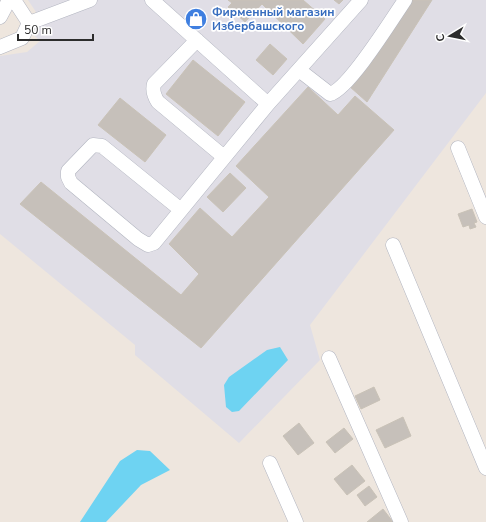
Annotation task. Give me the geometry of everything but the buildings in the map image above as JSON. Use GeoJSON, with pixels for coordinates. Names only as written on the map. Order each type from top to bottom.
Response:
{"type":"FeatureCollection","features":[{"type":"Feature","properties":{"kind":"street"},"geometry":{"type":"LineString","coordinates":[[0,17],[9,0]]}},
{"type":"Feature","properties":{"kind":"street"},"geometry":{"type":"LineString","coordinates":[[14,0],[29,23]]}},
{"type":"Feature","properties":{"kind":"street"},"geometry":{"type":"LineString","coordinates":[[0,47],[22,38],[29,23],[90,0]]}},
{"type":"Feature","properties":{"kind":"street"},"geometry":{"type":"LineString","coordinates":[[152,0],[268,104]]}},
{"type":"Feature","properties":{"kind":"street"},"geometry":{"type":"LineString","coordinates":[[181,210],[102,146],[93,145],[68,171],[68,176],[71,183],[138,239],[148,245],[154,243],[268,104],[361,0]]}},
{"type":"Feature","properties":{"kind":"street"},"geometry":{"type":"LineString","coordinates":[[299,70],[330,94],[337,92],[360,64],[405,0]]}},
{"type":"Feature","properties":{"kind":"street"},"geometry":{"type":"LineString","coordinates":[[197,40],[154,84],[153,89],[158,102],[224,157]]}},
{"type":"Feature","properties":{"kind":"street"},"geometry":{"type":"LineString","coordinates":[[458,148],[486,217]]}},
{"type":"Feature","properties":{"kind":"street"},"geometry":{"type":"LineString","coordinates":[[393,244],[486,468]]}},
{"type":"Feature","properties":{"kind":"street"},"geometry":{"type":"LineString","coordinates":[[329,358],[401,522]]}},
{"type":"Feature","properties":{"kind":"street"},"geometry":{"type":"LineString","coordinates":[[270,463],[296,522]]}},
{"type":"Feature","properties":{"kind":"shaded area"},"geometry":{"type":"Polygon","coordinates":[[[28,0],[486,0],[486,93],[310,325],[320,360],[239,443],[135,355],[135,345],[0,234],[0,56],[27,52],[40,41],[34,35],[38,15],[28,0]]]}},
{"type":"Feature","properties":{"kind":"water"},"geometry":{"type":"Polygon","coordinates":[[[280,347],[288,360],[239,411],[232,412],[226,407],[224,385],[229,377],[267,350],[280,347]]]}},
{"type":"Feature","properties":{"kind":"water"},"geometry":{"type":"Polygon","coordinates":[[[137,450],[150,451],[170,470],[141,485],[106,522],[80,522],[120,461],[137,450]]]}},
{"type":"Feature","properties":{"kind":"place","name":"Фирменный магазин Избербашского"},"geometry":{"type":"Point","coordinates":[196,19]}}]}
